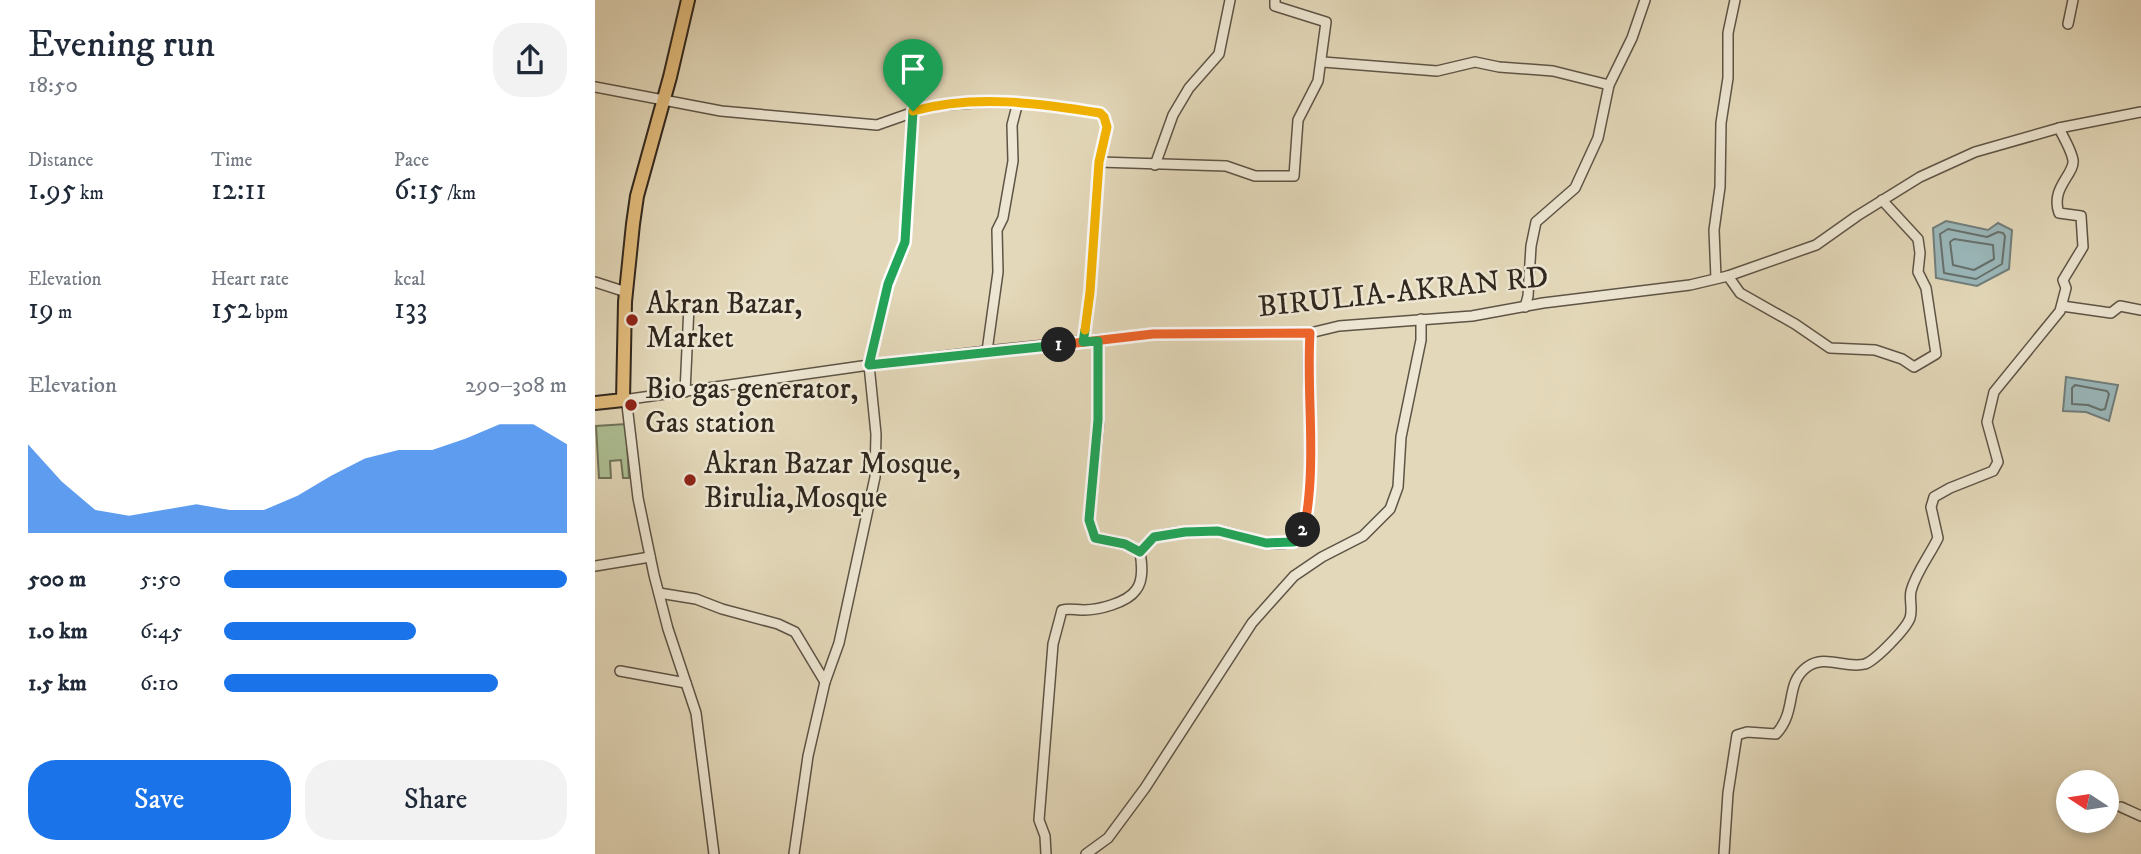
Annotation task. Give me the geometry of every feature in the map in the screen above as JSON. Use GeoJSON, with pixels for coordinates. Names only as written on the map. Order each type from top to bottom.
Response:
{"type":"FeatureCollection","features":[{"type":"Feature","properties":{"kind":"highway"},"geometry":{"type":"LineString","coordinates":[[623,400],[626,292],[637,196],[688,0]]}},
{"type":"Feature","properties":{"kind":"highway","name":"BIRULIA-AKRAN RD"},"geometry":{"type":"LineString","coordinates":[[595,403],[623,400]]}},
{"type":"Feature","properties":{"kind":"street"},"geometry":{"type":"LineString","coordinates":[[1155,165],[1173,115],[1189,88],[1219,54],[1230,0]]}},
{"type":"Feature","properties":{"kind":"street"},"geometry":{"type":"LineString","coordinates":[[1099,162],[1226,166],[1255,176],[1294,176],[1298,120],[1318,81],[1323,62],[1326,22],[1275,6],[1275,0]]}},
{"type":"Feature","properties":{"kind":"street"},"geometry":{"type":"LineString","coordinates":[[1525,307],[1536,222],[1575,188],[1598,138],[1609,85],[1632,38],[1645,0]]}},
{"type":"Feature","properties":{"kind":"street"},"geometry":{"type":"LineString","coordinates":[[1716,278],[1714,230],[1720,187],[1721,124],[1728,78],[1728,33],[1735,0]]}},
{"type":"Feature","properties":{"kind":"street"},"geometry":{"type":"LineString","coordinates":[[2068,24],[2073,0]]}},
{"type":"Feature","properties":{"kind":"street"},"geometry":{"type":"LineString","coordinates":[[1323,62],[1437,71],[1475,62],[1499,67],[1553,71],[1609,85]]}},
{"type":"Feature","properties":{"kind":"street"},"geometry":{"type":"LineString","coordinates":[[595,87],[721,111],[877,125],[913,111],[948,104],[1018,102],[1100,113],[1107,127],[1099,162],[1090,292],[1083,342]]}},
{"type":"Feature","properties":{"kind":"street"},"geometry":{"type":"LineString","coordinates":[[987,351],[998,272],[997,230],[1003,218],[1013,161],[1012,125],[1018,102]]}},
{"type":"Feature","properties":{"kind":"street"},"geometry":{"type":"LineString","coordinates":[[794,854],[808,756],[825,682],[839,643],[875,477],[876,434],[869,365],[888,284],[905,242],[913,111]]}},
{"type":"Feature","properties":{"kind":"street","name":"BIRULIA-AKRAN RD"},"geometry":{"type":"LineString","coordinates":[[623,400],[869,365],[1153,334],[1310,333],[1339,326],[1472,316],[1543,303],[1653,290],[1728,276],[1816,245],[1920,177],[1975,152],[2059,128],[2141,112]]}},
{"type":"Feature","properties":{"kind":"street"},"geometry":{"type":"LineString","coordinates":[[1724,854],[1728,793],[1737,735],[1747,732],[1776,734],[1789,714],[1795,680],[1808,666],[1825,660],[1865,664],[1884,652],[1910,618],[1911,592],[1938,538],[1931,507],[1934,497],[1993,471],[1998,462],[1987,422],[1994,392],[2060,312],[2066,288],[2063,279],[2083,247],[2081,216],[2059,213],[2056,206],[2060,183],[2074,161],[2059,128]]}},
{"type":"Feature","properties":{"kind":"street"},"geometry":{"type":"LineString","coordinates":[[1728,276],[1741,293],[1830,348],[1875,350],[1902,359],[1914,367],[1936,354],[1926,288],[1918,272],[1918,239],[1882,200]]}},
{"type":"Feature","properties":{"kind":"street"},"geometry":{"type":"LineString","coordinates":[[595,282],[626,292]]}},
{"type":"Feature","properties":{"kind":"street"},"geometry":{"type":"LineString","coordinates":[[685,392],[689,306]]}},
{"type":"Feature","properties":{"kind":"street"},"geometry":{"type":"LineString","coordinates":[[2062,306],[2111,313],[2120,306],[2141,310]]}},
{"type":"Feature","properties":{"kind":"street"},"geometry":{"type":"LineString","coordinates":[[1086,854],[1108,838],[1145,788],[1252,623],[1294,576],[1322,557],[1363,536],[1390,509],[1398,487],[1401,437],[1421,340],[1421,319]]}},
{"type":"Feature","properties":{"kind":"street"},"geometry":{"type":"LineString","coordinates":[[1140,552],[1154,537],[1185,532],[1218,531],[1266,543],[1294,542],[1300,536],[1305,524],[1309,496],[1310,333]]}},
{"type":"Feature","properties":{"kind":"street"},"geometry":{"type":"LineString","coordinates":[[1046,854],[1045,836],[1039,820],[1053,644],[1062,610],[1108,606],[1136,591],[1143,566],[1140,552],[1125,544],[1095,538],[1089,520],[1098,420],[1098,341]]}},
{"type":"Feature","properties":{"kind":"street"},"geometry":{"type":"LineString","coordinates":[[623,400],[627,405],[638,498],[650,558],[697,713],[714,854]]}},
{"type":"Feature","properties":{"kind":"street"},"geometry":{"type":"LineString","coordinates":[[595,566],[650,558]]}},
{"type":"Feature","properties":{"kind":"street"},"geometry":{"type":"LineString","coordinates":[[659,593],[696,599],[796,632],[825,682]]}},
{"type":"Feature","properties":{"kind":"street"},"geometry":{"type":"LineString","coordinates":[[619,671],[686,682]]}},
{"type":"Feature","properties":{"kind":"street"},"geometry":{"type":"LineString","coordinates":[[2121,807],[2141,816]]}},
{"type":"Feature","properties":{"kind":"green space"},"geometry":{"type":"Polygon","coordinates":[[[626,424],[629,478],[623,478],[621,460],[610,461],[611,478],[599,478],[596,426],[626,424]]]}},
{"type":"Feature","properties":{"kind":"water"},"geometry":{"type":"Polygon","coordinates":[[[1946,221],[1988,230],[1998,223],[2012,230],[2009,269],[1977,286],[1936,278],[1933,228],[1946,221]]]}},
{"type":"Feature","properties":{"kind":"water"},"geometry":{"type":"Polygon","coordinates":[[[2066,377],[2118,385],[2109,421],[2086,412],[2063,411],[2066,377]]]}},
{"type":"Feature","properties":{"kind":"place","name":"Akran Bazar, Market"},"geometry":{"type":"Point","coordinates":[632,320]}},
{"type":"Feature","properties":{"kind":"place","name":"Bio gas generator, Gas station"},"geometry":{"type":"Point","coordinates":[631,405]}},
{"type":"Feature","properties":{"kind":"place","name":"Akran Bazar Mosque, Birulia,Mosque"},"geometry":{"type":"Point","coordinates":[690,480]}},
{"type":"Feature","properties":{"kind":"route"},"geometry":{"type":"LineString","coordinates":[[913,111],[905,242],[888,284],[869,365],[987,351],[1098,341],[1153,334],[1310,333],[1309,496],[1305,524],[1294,542],[1266,543],[1218,531],[1185,532],[1154,537],[1140,552],[1125,544],[1095,538],[1089,520],[1098,420],[1098,341],[1083,342],[1090,292],[1099,162],[1107,127],[1104,117],[1100,113],[1018,102],[948,104],[913,111]]}}]}
